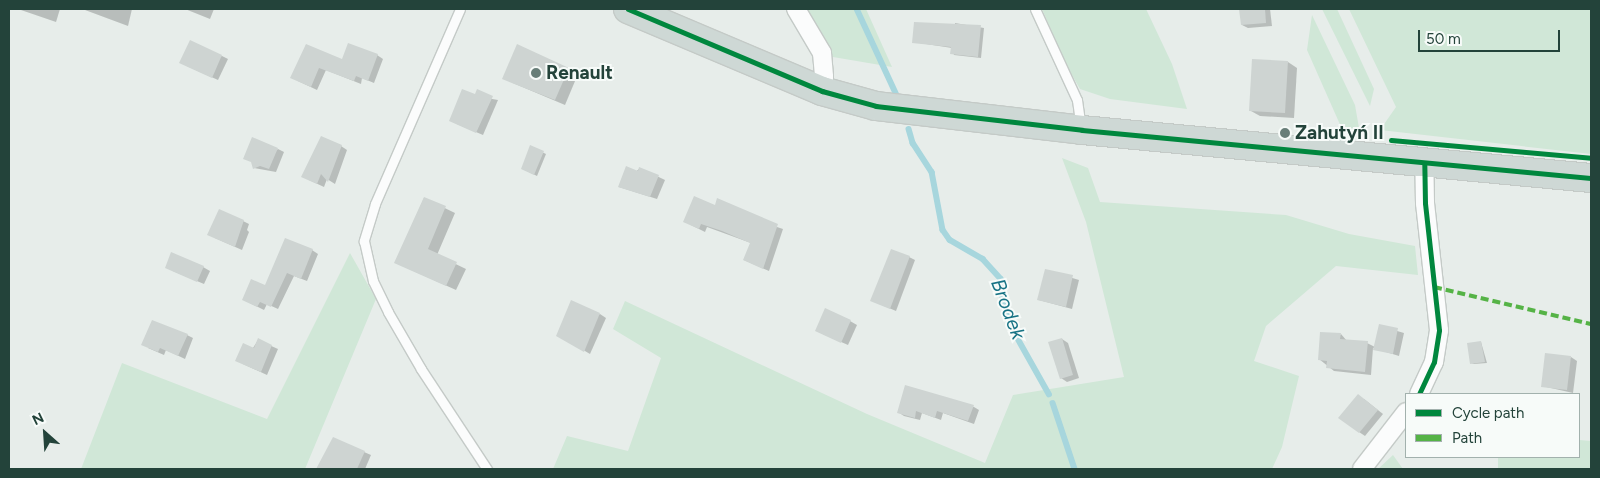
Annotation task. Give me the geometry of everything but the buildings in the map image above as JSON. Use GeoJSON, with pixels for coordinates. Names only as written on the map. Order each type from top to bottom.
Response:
{"type":"FeatureCollection","features":[{"type":"Feature","properties":{"kind":"main road"},"geometry":{"type":"LineString","coordinates":[[628,9],[822,91],[887,107],[1082,130],[1424,164],[1591,178]]}},
{"type":"Feature","properties":{"kind":"street"},"geometry":{"type":"LineString","coordinates":[[796,9],[822,53],[824,77],[822,91]]}},
{"type":"Feature","properties":{"kind":"street"},"geometry":{"type":"LineString","coordinates":[[1419,393],[1434,362],[1439,330],[1425,203],[1424,164]]}},
{"type":"Feature","properties":{"kind":"street"},"geometry":{"type":"LineString","coordinates":[[1362,469],[1405,413]]}},
{"type":"Feature","properties":{"kind":"lane"},"geometry":{"type":"LineString","coordinates":[[460,9],[366,224],[364,241],[374,281],[388,312],[421,369],[487,469]]}},
{"type":"Feature","properties":{"kind":"lane"},"geometry":{"type":"LineString","coordinates":[[1035,9],[1077,100],[1082,130]]}},
{"type":"Feature","properties":{"kind":"green space"},"geometry":{"type":"Polygon","coordinates":[[[806,9],[866,9],[892,67],[833,57],[806,9]]]}},
{"type":"Feature","properties":{"kind":"green space"},"geometry":{"type":"Polygon","coordinates":[[[1042,9],[1146,9],[1172,64],[1187,109],[1110,99],[1080,89],[1065,63],[1042,9]]]}},
{"type":"Feature","properties":{"kind":"green space"},"geometry":{"type":"Polygon","coordinates":[[[1322,9],[1337,9],[1374,89],[1370,106],[1322,9]]]}},
{"type":"Feature","properties":{"kind":"green space"},"geometry":{"type":"Polygon","coordinates":[[[1349,9],[1591,9],[1591,154],[1380,130],[1396,107],[1349,9]]]}},
{"type":"Feature","properties":{"kind":"green space"},"geometry":{"type":"Polygon","coordinates":[[[1312,15],[1355,105],[1359,128],[1342,129],[1307,50],[1312,15]]]}},
{"type":"Feature","properties":{"kind":"green space"},"geometry":{"type":"Polygon","coordinates":[[[1062,158],[1088,168],[1100,202],[1286,215],[1349,234],[1415,246],[1418,275],[1336,266],[1266,326],[1254,361],[1299,376],[1282,447],[1272,469],[553,469],[567,436],[628,451],[661,358],[613,329],[625,301],[867,414],[985,463],[1013,395],[1124,377],[1086,222],[1062,158]]]}},
{"type":"Feature","properties":{"kind":"green space"},"geometry":{"type":"Polygon","coordinates":[[[350,253],[376,299],[305,469],[81,469],[122,363],[267,419],[350,253]]]}},
{"type":"Feature","properties":{"kind":"green space"},"geometry":{"type":"Polygon","coordinates":[[[1580,440],[1591,441],[1591,469],[1498,469],[1498,458],[1580,458],[1580,440]]]}},
{"type":"Feature","properties":{"kind":"green space"},"geometry":{"type":"Polygon","coordinates":[[[1393,455],[1403,469],[1378,469],[1393,455]]]}},
{"type":"Feature","properties":{"kind":"waterway","name":"Brodek"},"geometry":{"type":"LineString","coordinates":[[857,9],[896,93]]}},
{"type":"Feature","properties":{"kind":"waterway","name":"Brodek"},"geometry":{"type":"LineString","coordinates":[[909,129],[913,143],[932,172],[943,230],[950,240],[983,259],[1001,279],[1004,306],[1012,328],[1049,394]]}},
{"type":"Feature","properties":{"kind":"waterway","name":"Brodek"},"geometry":{"type":"LineString","coordinates":[[1053,403],[1075,469]]}},
{"type":"Feature","properties":{"kind":"marked path"},"geometry":{"type":"LineString","coordinates":[[1434,287],[1591,324]]}},
{"type":"Feature","properties":{"kind":"cycle path"},"geometry":{"type":"LineString","coordinates":[[628,9],[822,91],[876,106],[1082,130],[1591,178]]}},
{"type":"Feature","properties":{"kind":"cycle path"},"geometry":{"type":"LineString","coordinates":[[1391,140],[1591,158]]}},
{"type":"Feature","properties":{"kind":"cycle path"},"geometry":{"type":"LineString","coordinates":[[1419,393],[1434,362],[1439,330],[1425,203],[1424,164]]}},
{"type":"Feature","properties":{"kind":"place","name":"Renault"},"geometry":{"type":"Point","coordinates":[536,73]}},
{"type":"Feature","properties":{"kind":"place","name":"Zahutyń II"},"geometry":{"type":"Point","coordinates":[1285,133]}}]}
